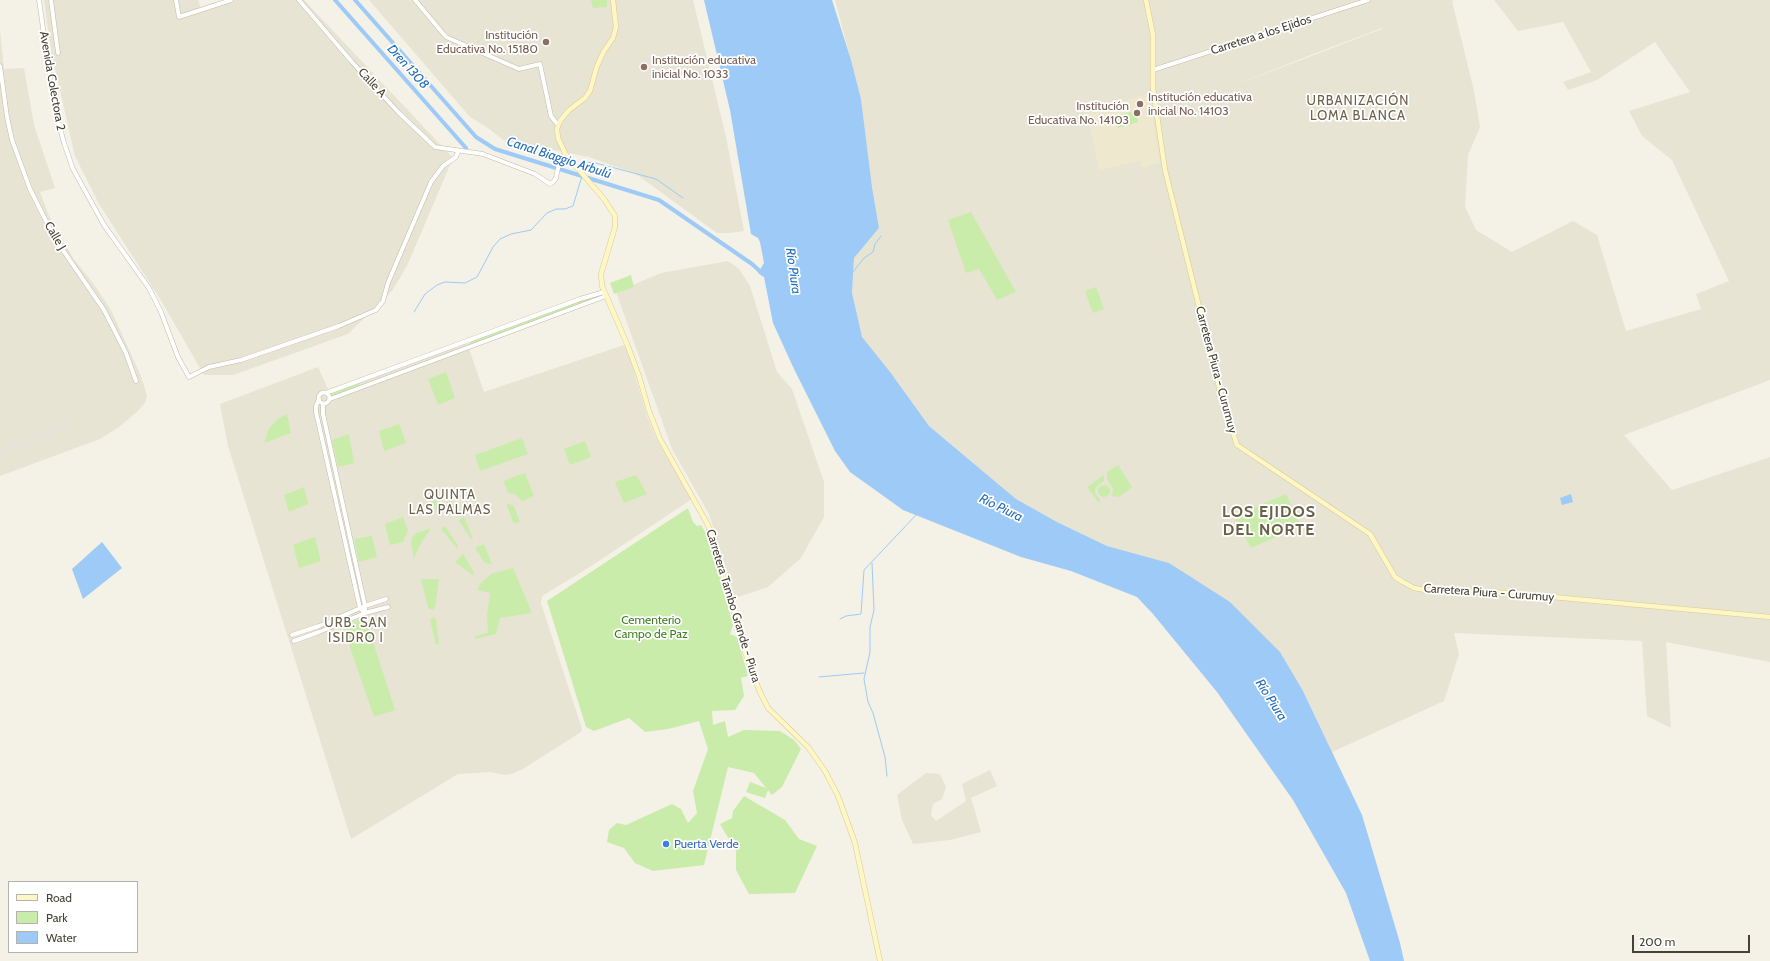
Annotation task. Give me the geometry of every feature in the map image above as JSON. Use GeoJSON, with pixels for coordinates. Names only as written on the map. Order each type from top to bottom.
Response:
{"type":"FeatureCollection","features":[{"type":"Feature","properties":{"kind":"main road"},"geometry":{"type":"LineString","coordinates":[[566,155],[558,138],[558,125],[565,114],[581,102],[590,91],[597,66],[604,51],[613,38],[616,27],[613,0]]}},
{"type":"Feature","properties":{"kind":"main road","name":"Carretera Piura - Curumuy"},"geometry":{"type":"LineString","coordinates":[[1146,0],[1153,35],[1155,106],[1168,182],[1222,399],[1238,444],[1370,534],[1396,577],[1414,588],[1426,590],[1509,593],[1770,617]]}},
{"type":"Feature","properties":{"kind":"main road","name":"Carretera Tambo Grande - Piura"},"geometry":{"type":"LineString","coordinates":[[566,155],[577,166],[612,210],[616,221],[615,227],[600,279],[605,294],[627,344],[639,376],[649,411],[660,439],[708,525],[749,665],[764,702],[773,713],[808,747],[825,771],[838,796],[855,843],[880,961]]}},
{"type":"Feature","properties":{"kind":"street","name":"Avenida Colectora 2"},"geometry":{"type":"LineString","coordinates":[[39,0],[54,105],[64,143],[80,184],[104,225],[149,288],[161,312],[178,357],[189,377],[209,367],[241,360],[340,326],[376,310],[383,301],[393,270],[431,182],[443,166],[456,157],[457,151]]}},
{"type":"Feature","properties":{"kind":"street","name":"Avenida Colectora 2"},"geometry":{"type":"LineString","coordinates":[[51,0],[58,53]]}},
{"type":"Feature","properties":{"kind":"street"},"geometry":{"type":"LineString","coordinates":[[176,0],[179,16],[231,0]]}},
{"type":"Feature","properties":{"kind":"street","name":"Calle A"},"geometry":{"type":"LineString","coordinates":[[299,0],[365,76],[424,138],[436,147],[483,154],[536,174],[550,184],[556,178],[560,158],[566,155]]}},
{"type":"Feature","properties":{"kind":"street"},"geometry":{"type":"LineString","coordinates":[[415,0],[446,37],[519,69],[540,64],[551,116],[558,125]]}},
{"type":"Feature","properties":{"kind":"street","name":"Carretera a los Ejidos"},"geometry":{"type":"LineString","coordinates":[[1153,70],[1368,0]]}},
{"type":"Feature","properties":{"kind":"street","name":"Calle J"},"geometry":{"type":"LineString","coordinates":[[0,66],[12,140],[30,189],[58,242],[104,310],[126,353],[136,381]]}},
{"type":"Feature","properties":{"kind":"street"},"geometry":{"type":"LineString","coordinates":[[365,613],[360,608],[316,412],[316,406],[321,394],[580,299],[605,294]]}},
{"type":"Feature","properties":{"kind":"street"},"geometry":{"type":"LineString","coordinates":[[323,404],[327,403],[330,399],[605,294]]}},
{"type":"Feature","properties":{"kind":"street"},"geometry":{"type":"LineString","coordinates":[[326,393],[329,395],[330,399]]}},
{"type":"Feature","properties":{"kind":"street"},"geometry":{"type":"LineString","coordinates":[[319,399],[323,404],[323,414],[365,606],[365,613]]}},
{"type":"Feature","properties":{"kind":"street"},"geometry":{"type":"LineString","coordinates":[[292,635],[319,626],[360,608],[386,599]]}},
{"type":"Feature","properties":{"kind":"street"},"geometry":{"type":"LineString","coordinates":[[294,640],[319,632],[365,613],[388,607]]}},
{"type":"Feature","properties":{"kind":"shaded area"},"geometry":{"type":"Polygon","coordinates":[[[44,0],[198,0],[201,9],[226,0],[304,0],[453,158],[407,266],[392,291],[348,334],[233,375],[204,375],[162,302],[99,204],[75,156],[51,51],[44,0]]]}},
{"type":"Feature","properties":{"kind":"shaded area"},"geometry":{"type":"Polygon","coordinates":[[[369,0],[693,0],[726,137],[744,231],[717,233],[636,174],[589,157],[503,140],[488,128],[470,117],[369,0]]]}},
{"type":"Feature","properties":{"kind":"shaded area"},"geometry":{"type":"Polygon","coordinates":[[[835,0],[1455,0],[1452,1],[1474,91],[1480,127],[1468,155],[1465,207],[1476,230],[1512,252],[1573,221],[1597,235],[1626,331],[1701,309],[1696,294],[1729,281],[1672,160],[1642,136],[1629,111],[1690,92],[1655,42],[1597,80],[1568,90],[1563,82],[1591,72],[1563,22],[1518,31],[1494,0],[1770,0],[1770,380],[1624,435],[1672,490],[1770,457],[1770,662],[1666,642],[1671,728],[1647,716],[1642,641],[1454,633],[1459,654],[1444,701],[1332,752],[1306,697],[1280,652],[1169,563],[1107,546],[1057,522],[1016,499],[929,426],[861,337],[852,293],[854,258],[879,228],[872,187],[861,99],[835,0]],[[1382,29],[1308,56],[1233,86],[1382,29]]]}},
{"type":"Feature","properties":{"kind":"shaded area"},"geometry":{"type":"Polygon","coordinates":[[[0,30],[4,69],[24,68],[34,125],[55,188],[40,192],[49,216],[73,258],[93,283],[111,310],[141,376],[147,396],[145,403],[139,410],[119,427],[100,439],[0,476],[0,30]]]}},
{"type":"Feature","properties":{"kind":"shaded area"},"geometry":{"type":"Polygon","coordinates":[[[1149,93],[1160,163],[1141,168],[1140,161],[1099,170],[1088,114],[1149,93]]]}},
{"type":"Feature","properties":{"kind":"shaded area"},"geometry":{"type":"Polygon","coordinates":[[[728,261],[739,269],[750,286],[777,372],[792,389],[824,482],[824,517],[801,558],[768,587],[735,598],[709,514],[672,449],[616,292],[661,273],[728,261]]]}},
{"type":"Feature","properties":{"kind":"shaded area"},"geometry":{"type":"Polygon","coordinates":[[[466,340],[484,392],[624,345],[630,358],[647,416],[656,438],[692,499],[588,568],[542,596],[541,603],[582,729],[581,732],[523,769],[511,774],[505,775],[490,772],[458,774],[351,839],[228,446],[220,404],[318,367],[328,389],[466,340]]]}},
{"type":"Feature","properties":{"kind":"shaded area"},"geometry":{"type":"Polygon","coordinates":[[[71,423],[73,425],[0,453],[0,450],[71,423]]]}},
{"type":"Feature","properties":{"kind":"shaded area"},"geometry":{"type":"Polygon","coordinates":[[[990,770],[997,786],[971,798],[981,832],[950,840],[913,844],[902,820],[897,795],[926,773],[940,774],[946,787],[942,799],[933,804],[931,815],[936,821],[966,801],[962,784],[990,770]]]}},
{"type":"Feature","properties":{"kind":"green space"},"geometry":{"type":"Polygon","coordinates":[[[591,0],[607,0],[607,7],[593,8],[591,0]]]}},
{"type":"Feature","properties":{"kind":"green space"},"geometry":{"type":"Polygon","coordinates":[[[1135,111],[1138,122],[1118,128],[1114,116],[1135,111]]]}},
{"type":"Feature","properties":{"kind":"green space"},"geometry":{"type":"Polygon","coordinates":[[[971,212],[1016,292],[997,300],[979,269],[966,273],[948,220],[971,212]]]}},
{"type":"Feature","properties":{"kind":"green space"},"geometry":{"type":"Polygon","coordinates":[[[631,275],[634,287],[614,294],[610,283],[631,275]]]}},
{"type":"Feature","properties":{"kind":"green space"},"geometry":{"type":"Polygon","coordinates":[[[1096,287],[1104,309],[1093,313],[1085,291],[1096,287]]]}},
{"type":"Feature","properties":{"kind":"green space"},"geometry":{"type":"Polygon","coordinates":[[[597,297],[466,346],[473,340],[580,301],[597,297]]]}},
{"type":"Feature","properties":{"kind":"green space"},"geometry":{"type":"Polygon","coordinates":[[[446,372],[455,398],[438,405],[428,379],[446,372]]]}},
{"type":"Feature","properties":{"kind":"green space"},"geometry":{"type":"Polygon","coordinates":[[[359,383],[360,386],[332,397],[329,394],[359,383]]]}},
{"type":"Feature","properties":{"kind":"green space"},"geometry":{"type":"Polygon","coordinates":[[[287,414],[291,433],[264,443],[269,428],[279,418],[287,414]]]}},
{"type":"Feature","properties":{"kind":"green space"},"geometry":{"type":"Polygon","coordinates":[[[399,424],[406,443],[384,451],[379,431],[399,424]]]}},
{"type":"Feature","properties":{"kind":"green space"},"geometry":{"type":"Polygon","coordinates":[[[349,434],[354,463],[338,467],[332,440],[349,434]]]}},
{"type":"Feature","properties":{"kind":"green space"},"geometry":{"type":"Polygon","coordinates":[[[522,438],[528,454],[480,471],[475,455],[522,438]]]}},
{"type":"Feature","properties":{"kind":"green space"},"geometry":{"type":"Polygon","coordinates":[[[585,441],[591,457],[570,465],[564,449],[585,441]]]}},
{"type":"Feature","properties":{"kind":"green space"},"geometry":{"type":"Polygon","coordinates":[[[1118,465],[1132,487],[1119,497],[1112,496],[1113,489],[1107,479],[1107,472],[1118,465]]]}},
{"type":"Feature","properties":{"kind":"green space"},"geometry":{"type":"Polygon","coordinates":[[[525,473],[534,496],[522,501],[515,494],[508,493],[503,481],[525,473]]]}},
{"type":"Feature","properties":{"kind":"green space"},"geometry":{"type":"Polygon","coordinates":[[[636,475],[647,494],[624,503],[615,482],[636,475]]]}},
{"type":"Feature","properties":{"kind":"green space"},"geometry":{"type":"Polygon","coordinates":[[[1104,475],[1104,481],[1095,489],[1095,493],[1100,500],[1099,503],[1087,487],[1104,475]]]}},
{"type":"Feature","properties":{"kind":"green space"},"geometry":{"type":"Polygon","coordinates":[[[1102,485],[1106,485],[1110,491],[1106,497],[1102,497],[1098,493],[1098,489],[1102,485]]]}},
{"type":"Feature","properties":{"kind":"green space"},"geometry":{"type":"Polygon","coordinates":[[[304,487],[308,504],[289,512],[284,495],[304,487]]]}},
{"type":"Feature","properties":{"kind":"green space"},"geometry":{"type":"Polygon","coordinates":[[[451,490],[454,498],[451,499],[455,510],[450,508],[445,498],[446,492],[451,490]]]}},
{"type":"Feature","properties":{"kind":"green space"},"geometry":{"type":"Polygon","coordinates":[[[1286,494],[1301,526],[1251,548],[1234,516],[1286,494]]]}},
{"type":"Feature","properties":{"kind":"green space"},"geometry":{"type":"Polygon","coordinates":[[[434,497],[442,514],[439,516],[435,506],[433,506],[429,498],[434,497]]]}},
{"type":"Feature","properties":{"kind":"green space"},"geometry":{"type":"Polygon","coordinates":[[[506,503],[514,506],[520,522],[514,524],[506,503]]]}},
{"type":"Feature","properties":{"kind":"green space","name":"Cementerio Campo de Paz"},"geometry":{"type":"Polygon","coordinates":[[[688,508],[693,522],[697,526],[701,525],[710,541],[733,625],[730,634],[737,637],[748,676],[741,678],[744,696],[735,710],[712,711],[713,725],[725,721],[728,737],[744,730],[780,731],[794,740],[801,749],[782,787],[772,795],[768,790],[765,798],[746,792],[750,782],[766,788],[754,773],[728,767],[704,865],[653,871],[635,863],[624,848],[607,842],[609,830],[617,823],[626,825],[672,804],[681,809],[688,823],[697,813],[693,791],[708,749],[699,721],[668,729],[645,732],[629,718],[594,731],[586,727],[547,601],[688,508]]]}},
{"type":"Feature","properties":{"kind":"green space"},"geometry":{"type":"Polygon","coordinates":[[[403,517],[408,530],[403,542],[390,545],[385,524],[403,517]]]}},
{"type":"Feature","properties":{"kind":"green space"},"geometry":{"type":"Polygon","coordinates":[[[464,517],[473,539],[472,540],[459,521],[464,517]]]}},
{"type":"Feature","properties":{"kind":"green space"},"geometry":{"type":"Polygon","coordinates":[[[445,526],[458,546],[457,548],[441,529],[445,526]]]}},
{"type":"Feature","properties":{"kind":"green space"},"geometry":{"type":"Polygon","coordinates":[[[431,528],[421,543],[414,558],[411,543],[412,538],[416,533],[431,528]]]}},
{"type":"Feature","properties":{"kind":"green space"},"geometry":{"type":"Polygon","coordinates":[[[372,536],[377,557],[359,562],[354,539],[372,536]]]}},
{"type":"Feature","properties":{"kind":"green space"},"geometry":{"type":"Polygon","coordinates":[[[315,537],[321,561],[299,568],[293,545],[315,537]]]}},
{"type":"Feature","properties":{"kind":"green space"},"geometry":{"type":"Polygon","coordinates":[[[484,544],[492,565],[484,562],[476,549],[476,547],[484,544]]]}},
{"type":"Feature","properties":{"kind":"green space"},"geometry":{"type":"Polygon","coordinates":[[[463,554],[473,571],[474,576],[455,562],[463,554]]]}},
{"type":"Feature","properties":{"kind":"green space"},"geometry":{"type":"Polygon","coordinates":[[[513,568],[532,613],[500,618],[496,634],[476,639],[475,636],[488,633],[487,615],[490,593],[477,590],[480,584],[491,574],[513,568]]]}},
{"type":"Feature","properties":{"kind":"green space"},"geometry":{"type":"Polygon","coordinates":[[[421,579],[439,579],[435,608],[433,610],[428,608],[421,579]]]}},
{"type":"Feature","properties":{"kind":"green space"},"geometry":{"type":"Polygon","coordinates":[[[365,617],[395,710],[374,717],[343,627],[365,617]]]}},
{"type":"Feature","properties":{"kind":"green space"},"geometry":{"type":"Polygon","coordinates":[[[434,617],[436,620],[439,644],[436,645],[430,620],[434,617]]]}},
{"type":"Feature","properties":{"kind":"green space"},"geometry":{"type":"Polygon","coordinates":[[[744,796],[785,820],[799,839],[817,846],[795,893],[749,894],[736,870],[736,851],[720,824],[732,818],[733,811],[744,796]]]}},
{"type":"Feature","properties":{"kind":"water","name":"Río Piura"},"geometry":{"type":"Polygon","coordinates":[[[704,0],[832,0],[851,60],[861,99],[872,187],[879,228],[854,258],[852,293],[862,337],[890,372],[929,426],[1016,499],[1057,522],[1107,546],[1169,563],[1230,602],[1280,652],[1303,691],[1362,815],[1404,961],[1370,961],[1346,893],[1293,800],[1217,692],[1153,614],[1137,597],[1071,571],[1021,557],[903,510],[850,472],[835,451],[773,323],[764,277],[758,273],[764,263],[760,242],[758,238],[751,234],[730,110],[704,0]]]}},
{"type":"Feature","properties":{"kind":"water"},"geometry":{"type":"Polygon","coordinates":[[[1571,494],[1573,502],[1562,505],[1560,498],[1571,494]]]}},
{"type":"Feature","properties":{"kind":"water"},"geometry":{"type":"Polygon","coordinates":[[[102,542],[122,568],[83,599],[72,569],[102,542]]]}},
{"type":"Feature","properties":{"kind":"waterway","name":"Dren 1308"},"geometry":{"type":"LineString","coordinates":[[335,0],[466,148]]}},
{"type":"Feature","properties":{"kind":"waterway","name":"Canal Biaggio Arbulú"},"geometry":{"type":"LineString","coordinates":[[355,0],[476,137],[495,149],[659,200],[752,264],[763,274]]}},
{"type":"Feature","properties":{"kind":"waterway"},"geometry":{"type":"LineString","coordinates":[[585,168],[587,163],[592,162],[656,179],[683,198]]}},
{"type":"Feature","properties":{"kind":"waterway"},"geometry":{"type":"LineString","coordinates":[[414,312],[425,294],[437,285],[445,282],[465,283],[477,277],[493,247],[500,239],[511,234],[531,230],[547,213],[556,209],[565,209],[573,206],[582,176]]}},
{"type":"Feature","properties":{"kind":"waterway"},"geometry":{"type":"LineString","coordinates":[[853,272],[864,258],[873,252],[875,244],[881,236]]}},
{"type":"Feature","properties":{"kind":"waterway"},"geometry":{"type":"LineString","coordinates":[[840,619],[846,616],[861,614],[864,570],[917,514]]}},
{"type":"Feature","properties":{"kind":"waterway"},"geometry":{"type":"LineString","coordinates":[[872,563],[874,610],[870,627],[870,652],[864,679],[868,702],[873,713],[885,757],[887,776]]}},
{"type":"Feature","properties":{"kind":"waterway"},"geometry":{"type":"LineString","coordinates":[[819,677],[864,673]]}},
{"type":"Feature","properties":{"kind":"place","name":"Institución Educativa No. 15180"},"geometry":{"type":"Point","coordinates":[546,42]}},
{"type":"Feature","properties":{"kind":"place","name":"Institución educativa inicial No. 1033"},"geometry":{"type":"Point","coordinates":[644,67]}},
{"type":"Feature","properties":{"kind":"place","name":"Institución educativa inicial No. 14103"},"geometry":{"type":"Point","coordinates":[1140,104]}},
{"type":"Feature","properties":{"kind":"place","name":"Institución Educativa No. 14103"},"geometry":{"type":"Point","coordinates":[1137,113]}},
{"type":"Feature","properties":{"kind":"place","name":"Puerta Verde"},"geometry":{"type":"Point","coordinates":[666,844]}},
{"type":"Feature","properties":{"kind":"district","name":"URBANIZACIÓN LOMA BLANCA"},"geometry":{"type":"Point","coordinates":[1358,108]}},
{"type":"Feature","properties":{"kind":"district","name":"QUINTA LAS PALMAS"},"geometry":{"type":"Point","coordinates":[450,502]}},
{"type":"Feature","properties":{"kind":"district","name":"LOS EJIDOS DEL NORTE"},"geometry":{"type":"Point","coordinates":[1269,521]}},
{"type":"Feature","properties":{"kind":"district","name":"URB. SAN ISIDRO I"},"geometry":{"type":"Point","coordinates":[356,630]}}]}
